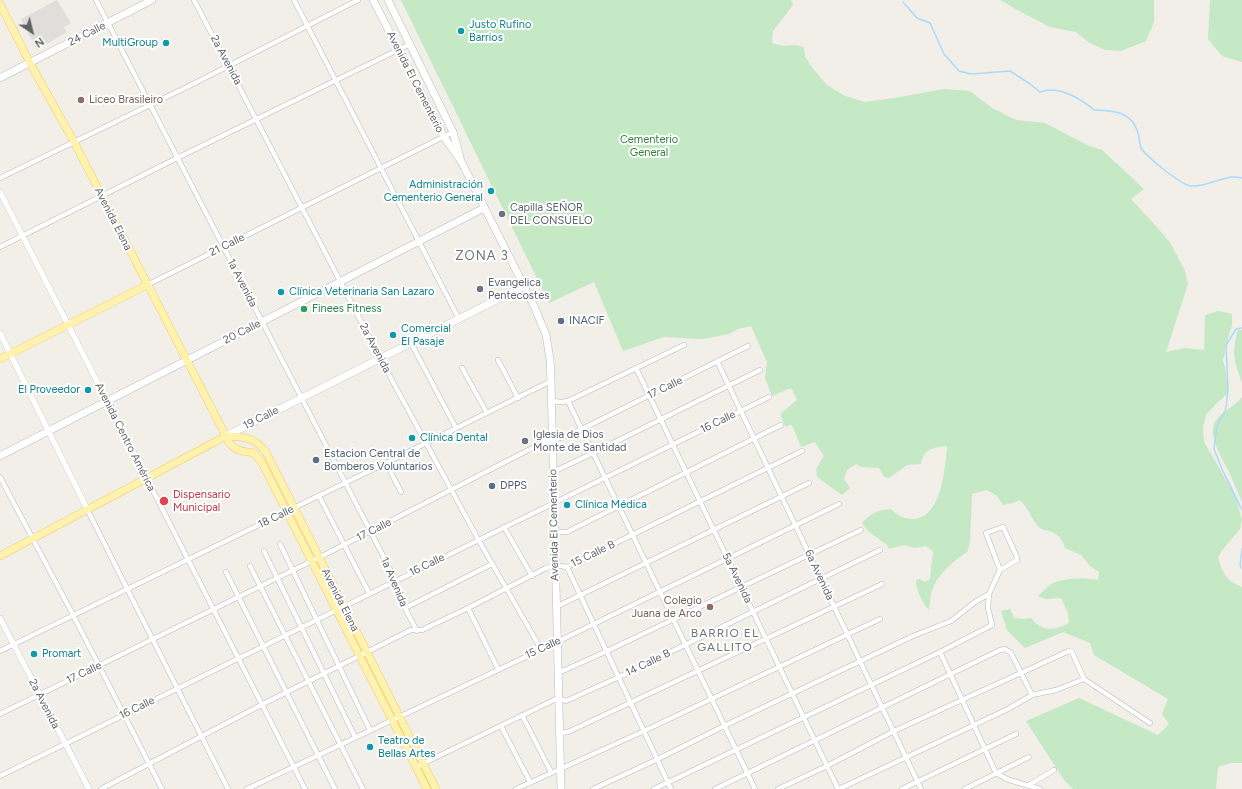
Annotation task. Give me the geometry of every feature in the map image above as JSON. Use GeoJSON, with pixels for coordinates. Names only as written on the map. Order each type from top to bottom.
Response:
{"type":"FeatureCollection","features":[{"type":"Feature","properties":{"kind":"main road","name":"24 Calle"},"geometry":{"type":"LineString","coordinates":[[0,78],[152,0]]}},
{"type":"Feature","properties":{"kind":"main road","name":"Avenida El Cementerio"},"geometry":{"type":"LineString","coordinates":[[373,0],[444,137],[461,161],[534,306],[546,336],[550,359],[551,381],[561,789]]}},
{"type":"Feature","properties":{"kind":"main road","name":"Avenida El Cementerio"},"geometry":{"type":"LineString","coordinates":[[388,0],[453,132],[461,161]]}},
{"type":"Feature","properties":{"kind":"main road","name":"Avenida Elena"},"geometry":{"type":"LineString","coordinates":[[0,4],[30,63],[74,142],[186,361],[232,447],[241,452],[254,453],[259,457],[291,510],[319,558],[436,789]]}},
{"type":"Feature","properties":{"kind":"main road","name":"20 Calle"},"geometry":{"type":"LineString","coordinates":[[0,456],[484,208]]}},
{"type":"Feature","properties":{"kind":"main road","name":"21 Calle"},"geometry":{"type":"LineString","coordinates":[[0,359],[147,284]]}},
{"type":"Feature","properties":{"kind":"main road","name":"19 Calle"},"geometry":{"type":"LineString","coordinates":[[0,556],[146,477],[524,286]]}},
{"type":"Feature","properties":{"kind":"main road","name":"Avenida Elena"},"geometry":{"type":"LineString","coordinates":[[226,436],[242,436],[248,438],[262,447],[270,459],[312,561],[427,789]]}},
{"type":"Feature","properties":{"kind":"street","name":"1a Avenida"},"geometry":{"type":"LineString","coordinates":[[96,0],[393,576],[394,587],[417,631]]}},
{"type":"Feature","properties":{"kind":"street","name":"2a Avenida"},"geometry":{"type":"LineString","coordinates":[[194,0],[380,358],[478,539],[541,649]]}},
{"type":"Feature","properties":{"kind":"street"},"geometry":{"type":"LineString","coordinates":[[294,0],[459,319]]}},
{"type":"Feature","properties":{"kind":"street"},"geometry":{"type":"LineString","coordinates":[[0,178],[229,66],[358,0]]}},
{"type":"Feature","properties":{"kind":"street"},"geometry":{"type":"LineString","coordinates":[[0,247],[410,44]]}},
{"type":"Feature","properties":{"kind":"street","name":"21 Calle"},"geometry":{"type":"LineString","coordinates":[[147,284],[453,132]]}},
{"type":"Feature","properties":{"kind":"street","name":"Avenida Centro América"},"geometry":{"type":"LineString","coordinates":[[0,192],[238,658],[263,704],[305,789]]}},
{"type":"Feature","properties":{"kind":"street"},"geometry":{"type":"LineString","coordinates":[[0,333],[127,590],[228,789]]}},
{"type":"Feature","properties":{"kind":"street"},"geometry":{"type":"LineString","coordinates":[[411,343],[456,428]]}},
{"type":"Feature","properties":{"kind":"street"},"geometry":{"type":"LineString","coordinates":[[551,401],[568,401],[684,345]]}},
{"type":"Feature","properties":{"kind":"street","name":"17 Calle"},"geometry":{"type":"LineString","coordinates":[[0,714],[319,558],[544,442],[560,438],[582,429],[748,346]]}},
{"type":"Feature","properties":{"kind":"street"},"geometry":{"type":"LineString","coordinates":[[498,360],[518,398]]}},
{"type":"Feature","properties":{"kind":"street","name":"6a Avenida"},"geometry":{"type":"LineString","coordinates":[[717,361],[921,789]]}},
{"type":"Feature","properties":{"kind":"street"},"geometry":{"type":"LineString","coordinates":[[462,368],[488,413]]}},
{"type":"Feature","properties":{"kind":"street","name":"5a Avenida"},"geometry":{"type":"LineString","coordinates":[[636,368],[839,789]]}},
{"type":"Feature","properties":{"kind":"street"},"geometry":{"type":"LineString","coordinates":[[553,472],[760,370]]}},
{"type":"Feature","properties":{"kind":"street","name":"18 Calle"},"geometry":{"type":"LineString","coordinates":[[0,651],[386,464],[551,381]]}},
{"type":"Feature","properties":{"kind":"street","name":"16 Calle"},"geometry":{"type":"LineString","coordinates":[[0,776],[478,539],[769,397]]}},
{"type":"Feature","properties":{"kind":"street"},"geometry":{"type":"LineString","coordinates":[[568,401],[755,789]]}},
{"type":"Feature","properties":{"kind":"street"},"geometry":{"type":"LineString","coordinates":[[554,532],[567,532],[781,425]]}},
{"type":"Feature","properties":{"kind":"street","name":"15 Calle B"},"geometry":{"type":"LineString","coordinates":[[100,789],[263,704],[411,630],[422,630],[555,565],[567,567],[802,451]]}},
{"type":"Feature","properties":{"kind":"street"},"geometry":{"type":"LineString","coordinates":[[386,464],[401,492]]}},
{"type":"Feature","properties":{"kind":"street"},"geometry":{"type":"LineString","coordinates":[[0,476],[162,789]]}},
{"type":"Feature","properties":{"kind":"street"},"geometry":{"type":"LineString","coordinates":[[556,607],[808,483]]}},
{"type":"Feature","properties":{"kind":"street"},"geometry":{"type":"LineString","coordinates":[[319,496],[369,593]]}},
{"type":"Feature","properties":{"kind":"street","name":"15 Calle"},"geometry":{"type":"LineString","coordinates":[[247,789],[319,756],[391,719],[557,642],[839,504]]}},
{"type":"Feature","properties":{"kind":"street"},"geometry":{"type":"LineString","coordinates":[[504,527],[532,576]]}},
{"type":"Feature","properties":{"kind":"street"},"geometry":{"type":"LineString","coordinates":[[654,789],[940,652],[990,626],[992,623],[988,608],[988,594],[1000,570],[1016,560],[1016,555],[1004,527],[986,534],[1000,570]]}},
{"type":"Feature","properties":{"kind":"street"},"geometry":{"type":"LineString","coordinates":[[558,672],[607,651],[861,530]]}},
{"type":"Feature","properties":{"kind":"street"},"geometry":{"type":"LineString","coordinates":[[280,544],[370,730]]}},
{"type":"Feature","properties":{"kind":"street","name":"14 Calle B"},"geometry":{"type":"LineString","coordinates":[[416,767],[558,698],[566,702],[822,580],[880,550]]}},
{"type":"Feature","properties":{"kind":"street"},"geometry":{"type":"LineString","coordinates":[[264,551],[355,737]]}},
{"type":"Feature","properties":{"kind":"street"},"geometry":{"type":"LineString","coordinates":[[405,608],[492,564]]}},
{"type":"Feature","properties":{"kind":"street"},"geometry":{"type":"LineString","coordinates":[[250,566],[363,789]]}},
{"type":"Feature","properties":{"kind":"street"},"geometry":{"type":"LineString","coordinates":[[567,567],[671,789]]}},
{"type":"Feature","properties":{"kind":"street"},"geometry":{"type":"LineString","coordinates":[[226,572],[319,756],[334,789]]}},
{"type":"Feature","properties":{"kind":"street"},"geometry":{"type":"LineString","coordinates":[[560,733],[568,732],[631,703],[882,584]]}},
{"type":"Feature","properties":{"kind":"street"},"geometry":{"type":"LineString","coordinates":[[593,789],[860,661],[924,631],[951,621],[975,602],[988,594]]}},
{"type":"Feature","properties":{"kind":"street"},"geometry":{"type":"LineString","coordinates":[[468,608],[498,669]]}},
{"type":"Feature","properties":{"kind":"street","name":"2a Avenida"},"geometry":{"type":"LineString","coordinates":[[0,618],[89,789]]}},
{"type":"Feature","properties":{"kind":"street"},"geometry":{"type":"LineString","coordinates":[[516,789],[880,620]]}},
{"type":"Feature","properties":{"kind":"street"},"geometry":{"type":"LineString","coordinates":[[715,789],[1000,650],[1004,649],[1011,653],[1032,696]]}},
{"type":"Feature","properties":{"kind":"street"},"geometry":{"type":"LineString","coordinates":[[778,789],[894,732],[1069,651],[1072,652],[1084,680],[1150,723]]}},
{"type":"Feature","properties":{"kind":"street"},"geometry":{"type":"LineString","coordinates":[[940,652],[996,773],[1009,780],[1040,789]]}},
{"type":"Feature","properties":{"kind":"street"},"geometry":{"type":"LineString","coordinates":[[839,789],[1008,709],[1032,696],[1056,690],[1084,680]]}},
{"type":"Feature","properties":{"kind":"street"},"geometry":{"type":"LineString","coordinates":[[522,716],[551,772]]}},
{"type":"Feature","properties":{"kind":"street"},"geometry":{"type":"LineString","coordinates":[[501,726],[530,782]]}},
{"type":"Feature","properties":{"kind":"street"},"geometry":{"type":"LineString","coordinates":[[902,789],[1016,734]]}},
{"type":"Feature","properties":{"kind":"street"},"geometry":{"type":"LineString","coordinates":[[965,789],[1029,757]]}},
{"type":"Feature","properties":{"kind":"street"},"geometry":{"type":"LineString","coordinates":[[1029,785],[1054,770]]}},
{"type":"Feature","properties":{"kind":"shaded area"},"geometry":{"type":"Polygon","coordinates":[[[57,0],[71,23],[64,27],[67,32],[37,50],[21,19],[57,0]]]}},
{"type":"Feature","properties":{"kind":"green space","name":"Cementerio General"},"geometry":{"type":"Polygon","coordinates":[[[401,0],[791,0],[793,5],[773,31],[772,43],[783,46],[795,45],[804,47],[805,56],[810,65],[827,85],[845,96],[865,102],[944,89],[970,91],[992,108],[1016,120],[1045,123],[1087,145],[1102,150],[1144,189],[1131,199],[1171,244],[1185,271],[1188,284],[1166,352],[1185,348],[1204,350],[1205,315],[1218,311],[1232,314],[1232,326],[1223,360],[1228,386],[1227,394],[1206,415],[1203,427],[1204,442],[1235,495],[1242,520],[1240,529],[1218,557],[1221,567],[1228,579],[1242,587],[1242,763],[1231,763],[1218,767],[1216,789],[1073,789],[1064,780],[1026,721],[1079,698],[1158,735],[1169,724],[1162,714],[1168,699],[1094,655],[1090,643],[1063,632],[1025,648],[1007,630],[1001,611],[1010,609],[1014,618],[1031,618],[1039,626],[1048,629],[1064,626],[1069,623],[1068,613],[1061,598],[1046,599],[1038,596],[1055,582],[1067,579],[1098,580],[1099,572],[1090,566],[1081,555],[1065,548],[1058,535],[1040,528],[1020,500],[1003,505],[997,496],[987,490],[972,494],[970,541],[968,551],[942,574],[934,585],[931,593],[929,610],[920,596],[916,580],[919,579],[925,582],[930,579],[933,551],[926,546],[915,548],[904,545],[889,549],[887,545],[868,531],[862,523],[872,514],[882,510],[891,509],[900,516],[913,519],[923,516],[930,510],[936,501],[943,479],[947,446],[930,450],[924,455],[921,464],[907,465],[889,478],[884,477],[879,468],[862,467],[856,464],[847,470],[844,479],[850,488],[842,495],[817,477],[816,469],[824,456],[815,442],[801,447],[792,425],[785,426],[780,414],[797,400],[791,388],[772,396],[765,378],[767,362],[751,326],[738,329],[729,334],[703,339],[664,337],[623,351],[594,282],[549,303],[401,0]]]}},
{"type":"Feature","properties":{"kind":"green space"},"geometry":{"type":"Polygon","coordinates":[[[1000,0],[1154,0],[1154,22],[1146,41],[1121,51],[1105,50],[1088,42],[1076,32],[1050,27],[1000,0]]]}},
{"type":"Feature","properties":{"kind":"green space"},"geometry":{"type":"Polygon","coordinates":[[[1210,0],[1242,0],[1242,62],[1222,56],[1208,39],[1210,0]]]}},
{"type":"Feature","properties":{"kind":"green space"},"geometry":{"type":"Polygon","coordinates":[[[1238,330],[1242,330],[1242,383],[1234,357],[1238,330]]]}},
{"type":"Feature","properties":{"kind":"green space"},"geometry":{"type":"Polygon","coordinates":[[[1242,397],[1242,502],[1217,448],[1213,434],[1213,427],[1218,418],[1236,404],[1242,397]]]}},
{"type":"Feature","properties":{"kind":"waterway"},"geometry":{"type":"LineString","coordinates":[[903,2],[917,18],[930,23],[944,54],[959,71],[971,74],[1010,71],[1040,92],[1046,90],[1061,91],[1079,99],[1094,110],[1115,112],[1126,116],[1135,126],[1139,135],[1140,146],[1144,152],[1164,170],[1180,181],[1191,186],[1231,177],[1242,178]]}},
{"type":"Feature","properties":{"kind":"waterway"},"geometry":{"type":"LineString","coordinates":[[1242,328],[1236,329],[1226,345],[1228,388],[1226,409],[1217,426],[1214,449],[1242,510]]}},
{"type":"Feature","properties":{"kind":"waterway"},"geometry":{"type":"LineString","coordinates":[[1242,549],[1240,565],[1242,569]]}},
{"type":"Feature","properties":{"kind":"place","name":"Justo Rufino Barrios"},"geometry":{"type":"Point","coordinates":[461,31]}},
{"type":"Feature","properties":{"kind":"place","name":"MultiGroup"},"geometry":{"type":"Point","coordinates":[166,43]}},
{"type":"Feature","properties":{"kind":"place","name":"Liceo Brasileiro"},"geometry":{"type":"Point","coordinates":[81,100]}},
{"type":"Feature","properties":{"kind":"place","name":"Administración Cementerio General"},"geometry":{"type":"Point","coordinates":[491,191]}},
{"type":"Feature","properties":{"kind":"place","name":"Capilla SEÑOR DEL CONSUELO"},"geometry":{"type":"Point","coordinates":[502,214]}},
{"type":"Feature","properties":{"kind":"place","name":"Evangelica Pentecostes"},"geometry":{"type":"Point","coordinates":[480,289]}},
{"type":"Feature","properties":{"kind":"place","name":"Clínica Veterinaria San Lazaro"},"geometry":{"type":"Point","coordinates":[281,292]}},
{"type":"Feature","properties":{"kind":"place","name":"Finees Fitness"},"geometry":{"type":"Point","coordinates":[304,309]}},
{"type":"Feature","properties":{"kind":"place","name":"INACIF"},"geometry":{"type":"Point","coordinates":[561,321]}},
{"type":"Feature","properties":{"kind":"place","name":"Comercial El Pasaje"},"geometry":{"type":"Point","coordinates":[393,335]}},
{"type":"Feature","properties":{"kind":"place","name":"El Proveedor"},"geometry":{"type":"Point","coordinates":[88,390]}},
{"type":"Feature","properties":{"kind":"place","name":"Clínica Dental"},"geometry":{"type":"Point","coordinates":[412,438]}},
{"type":"Feature","properties":{"kind":"place","name":"Iglesia de Dios Monte de Santidad"},"geometry":{"type":"Point","coordinates":[525,441]}},
{"type":"Feature","properties":{"kind":"place","name":"Estacion Central de Bomberos Voluntarios"},"geometry":{"type":"Point","coordinates":[316,460]}},
{"type":"Feature","properties":{"kind":"place","name":"DPPS"},"geometry":{"type":"Point","coordinates":[492,486]}},
{"type":"Feature","properties":{"kind":"place","name":"Dispensario Municipal"},"geometry":{"type":"Point","coordinates":[164,501]}},
{"type":"Feature","properties":{"kind":"place","name":"Clínica Médica"},"geometry":{"type":"Point","coordinates":[567,505]}},
{"type":"Feature","properties":{"kind":"place","name":"Colegio Juana de Arco"},"geometry":{"type":"Point","coordinates":[710,607]}},
{"type":"Feature","properties":{"kind":"place","name":"Promart"},"geometry":{"type":"Point","coordinates":[34,654]}},
{"type":"Feature","properties":{"kind":"place","name":"Teatro de Bellas Artes"},"geometry":{"type":"Point","coordinates":[370,747]}},
{"type":"Feature","properties":{"kind":"district","name":"ZONA 3"},"geometry":{"type":"Point","coordinates":[482,256]}},
{"type":"Feature","properties":{"kind":"district","name":"BARRIO EL GALLITO"},"geometry":{"type":"Point","coordinates":[725,640]}}]}
